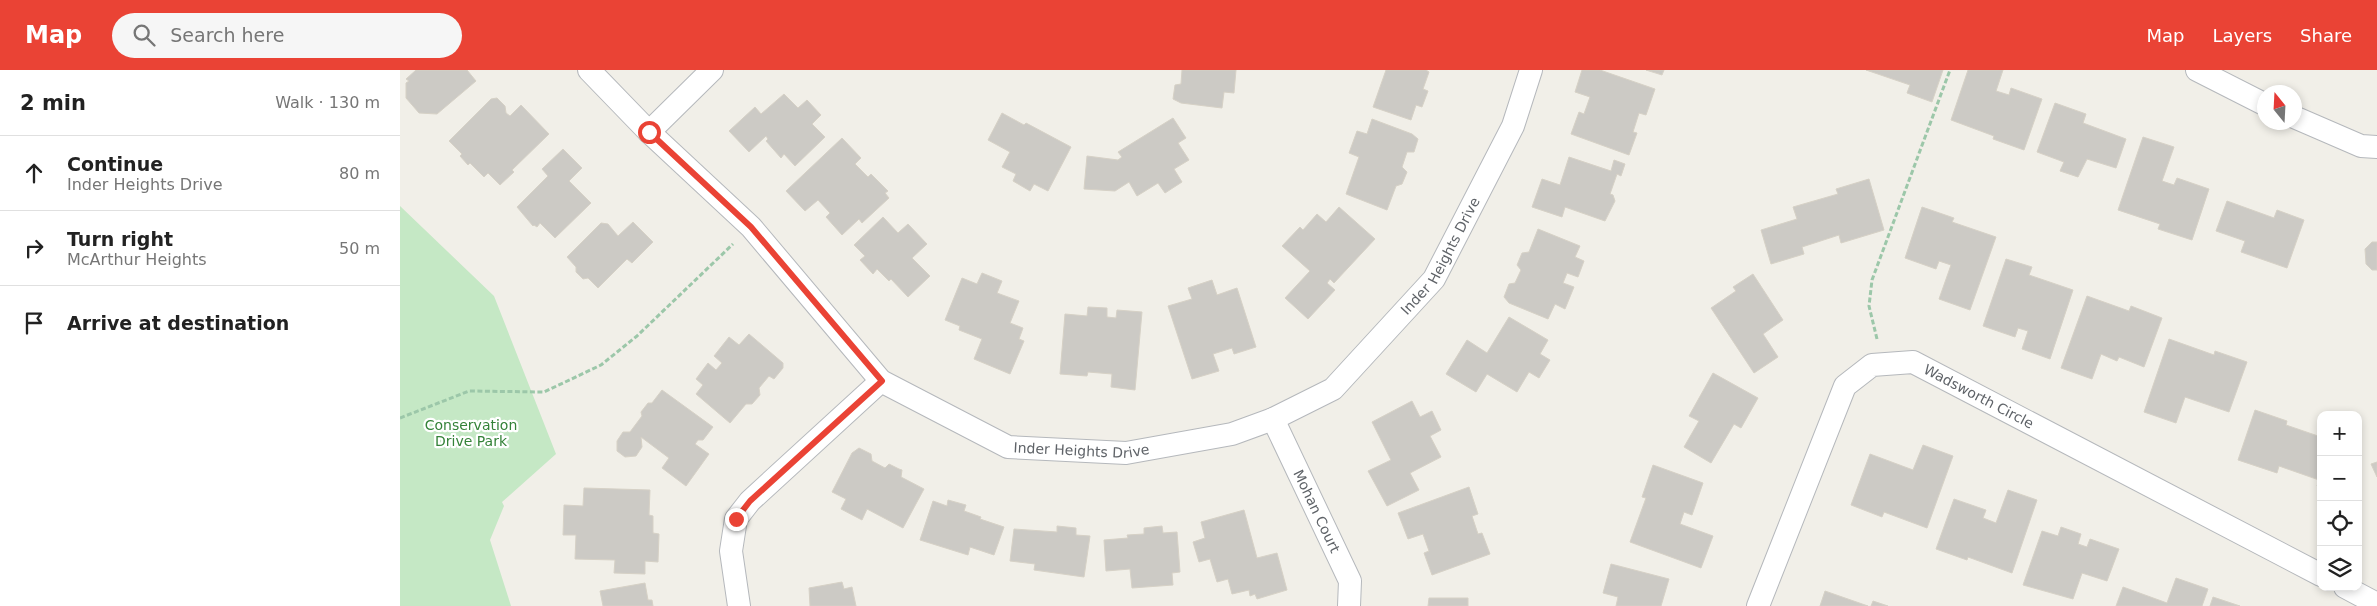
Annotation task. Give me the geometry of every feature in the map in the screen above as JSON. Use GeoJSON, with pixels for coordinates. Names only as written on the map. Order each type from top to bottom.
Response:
{"type":"FeatureCollection","features":[{"type":"Feature","properties":{"kind":"street","name":"Inder Heights Drive"},"geometry":{"type":"LineString","coordinates":[[588,70],[649,132],[751,227],[882,381],[1008,447],[1126,453],[1232,434],[1273,419],[1333,389],[1434,279],[1513,126],[1531,70]]}},
{"type":"Feature","properties":{"kind":"street"},"geometry":{"type":"LineString","coordinates":[[649,132],[712,70]]}},
{"type":"Feature","properties":{"kind":"street"},"geometry":{"type":"LineString","coordinates":[[2196,70],[2257,100]]}},
{"type":"Feature","properties":{"kind":"street"},"geometry":{"type":"LineString","coordinates":[[2302,120],[2361,146],[2377,147]]}},
{"type":"Feature","properties":{"kind":"street","name":"Wadsworth Circle"},"geometry":{"type":"LineString","coordinates":[[1758,606],[1845,386],[1872,365],[1913,362],[2317,573]]}},
{"type":"Feature","properties":{"kind":"street"},"geometry":{"type":"LineString","coordinates":[[739,606],[731,551],[736,519],[750,501],[882,381]]}},
{"type":"Feature","properties":{"kind":"street","name":"Mohan Court"},"geometry":{"type":"LineString","coordinates":[[1273,419],[1350,581],[1349,606]]}},
{"type":"Feature","properties":{"kind":"street"},"geometry":{"type":"LineString","coordinates":[[2353,591],[2377,604]]}},
{"type":"Feature","properties":{"kind":"path"},"geometry":{"type":"LineString","coordinates":[[1884,364],[1869,306],[1872,280],[1950,70]]}},
{"type":"Feature","properties":{"kind":"path"},"geometry":{"type":"LineString","coordinates":[[400,418],[469,391],[544,392],[600,365],[637,336],[751,227]]}},
{"type":"Feature","properties":{"kind":"green space","name":"Conservation Drive Park"},"geometry":{"type":"Polygon","coordinates":[[[400,206],[494,296],[556,454],[502,502],[504,506],[490,540],[511,606],[400,606],[400,206]]]}},
{"type":"Feature","properties":{"kind":"building"},"geometry":{"type":"Polygon","coordinates":[[[416,70],[467,70],[476,81],[437,114],[419,113],[406,98],[406,83],[409,81],[406,79],[416,70]]]}},
{"type":"Feature","properties":{"kind":"building"},"geometry":{"type":"Polygon","coordinates":[[[1182,70],[1236,70],[1234,93],[1224,92],[1222,108],[1181,103],[1173,99],[1175,85],[1181,84],[1182,70]]]}},
{"type":"Feature","properties":{"kind":"building"},"geometry":{"type":"Polygon","coordinates":[[[1386,70],[1426,70],[1429,72],[1423,89],[1428,91],[1422,107],[1416,105],[1411,120],[1373,107],[1386,70]]]}},
{"type":"Feature","properties":{"kind":"building"},"geometry":{"type":"Polygon","coordinates":[[[1582,70],[1600,70],[1655,89],[1646,115],[1639,113],[1633,132],[1637,133],[1629,155],[1571,134],[1579,112],[1584,114],[1590,97],[1575,92],[1582,70]]]}},
{"type":"Feature","properties":{"kind":"building"},"geometry":{"type":"Polygon","coordinates":[[[1646,70],[1664,70],[1662,75],[1646,70]]]}},
{"type":"Feature","properties":{"kind":"building"},"geometry":{"type":"Polygon","coordinates":[[[1866,70],[1943,70],[1932,102],[1907,93],[1910,85],[1866,70]]]}},
{"type":"Feature","properties":{"kind":"building"},"geometry":{"type":"Polygon","coordinates":[[[1968,70],[2003,70],[1996,91],[2009,95],[2011,88],[2042,99],[2024,150],[1993,139],[1994,136],[1951,120],[1968,70]]]}},
{"type":"Feature","properties":{"kind":"building"},"geometry":{"type":"Polygon","coordinates":[[[784,94],[798,108],[807,100],[821,115],[812,124],[825,137],[795,166],[784,154],[781,158],[766,141],[768,139],[766,136],[749,152],[729,131],[755,107],[761,114],[784,94]]]}},
{"type":"Feature","properties":{"kind":"building"},"geometry":{"type":"Polygon","coordinates":[[[497,98],[505,106],[506,113],[510,116],[521,105],[549,134],[512,170],[514,172],[500,185],[488,173],[484,177],[470,163],[468,165],[460,156],[462,154],[449,141],[491,99],[497,98]]]}},
{"type":"Feature","properties":{"kind":"building"},"geometry":{"type":"Polygon","coordinates":[[[2055,103],[2086,114],[2083,123],[2126,139],[2116,168],[2087,159],[2078,177],[2060,171],[2064,162],[2037,152],[2055,103]]]}},
{"type":"Feature","properties":{"kind":"building"},"geometry":{"type":"Polygon","coordinates":[[[1002,113],[1024,125],[1026,123],[1071,147],[1048,191],[1034,184],[1030,191],[1013,181],[1016,174],[1002,167],[1010,152],[988,140],[1002,113]]]}},
{"type":"Feature","properties":{"kind":"building"},"geometry":{"type":"Polygon","coordinates":[[[1173,118],[1186,138],[1178,143],[1189,160],[1174,169],[1182,182],[1165,193],[1158,183],[1137,196],[1129,182],[1115,191],[1084,189],[1087,156],[1118,160],[1122,157],[1118,152],[1173,118]]]}},
{"type":"Feature","properties":{"kind":"building"},"geometry":{"type":"Polygon","coordinates":[[[1372,119],[1412,134],[1418,139],[1414,152],[1407,152],[1402,167],[1407,172],[1402,184],[1396,186],[1387,210],[1346,194],[1359,157],[1349,153],[1357,131],[1367,134],[1372,119]]]}},
{"type":"Feature","properties":{"kind":"building"},"geometry":{"type":"Polygon","coordinates":[[[2143,137],[2174,147],[2162,181],[2174,185],[2177,178],[2209,189],[2192,240],[2158,229],[2160,224],[2118,210],[2143,137]]]}},
{"type":"Feature","properties":{"kind":"building"},"geometry":{"type":"Polygon","coordinates":[[[842,138],[861,158],[855,164],[868,177],[871,174],[888,191],[885,193],[889,198],[862,223],[859,219],[842,235],[826,217],[830,213],[818,200],[805,211],[786,191],[842,138]]]}},
{"type":"Feature","properties":{"kind":"building"},"geometry":{"type":"Polygon","coordinates":[[[563,149],[582,168],[569,181],[591,203],[555,238],[540,223],[537,227],[533,226],[517,207],[548,176],[542,169],[563,149]]]}},
{"type":"Feature","properties":{"kind":"building"},"geometry":{"type":"Polygon","coordinates":[[[1569,157],[1611,171],[1614,160],[1625,164],[1621,176],[1617,174],[1610,194],[1613,195],[1615,201],[1605,221],[1565,207],[1562,217],[1532,207],[1542,179],[1560,185],[1569,157]]]}},
{"type":"Feature","properties":{"kind":"building"},"geometry":{"type":"Polygon","coordinates":[[[1869,179],[1884,230],[1841,243],[1839,235],[1802,247],[1804,254],[1771,264],[1761,230],[1797,219],[1793,207],[1838,194],[1836,189],[1869,179]]]}},
{"type":"Feature","properties":{"kind":"building"},"geometry":{"type":"Polygon","coordinates":[[[2227,201],[2274,218],[2277,210],[2304,220],[2287,268],[2241,252],[2245,241],[2216,231],[2227,201]]]}},
{"type":"Feature","properties":{"kind":"building"},"geometry":{"type":"Polygon","coordinates":[[[1339,207],[1375,239],[1334,283],[1330,279],[1327,283],[1335,290],[1308,319],[1285,298],[1310,271],[1282,246],[1300,227],[1303,230],[1317,214],[1326,222],[1339,207]]]}},
{"type":"Feature","properties":{"kind":"building"},"geometry":{"type":"Polygon","coordinates":[[[1922,207],[1954,218],[1952,222],[1996,237],[1970,310],[1939,299],[1951,265],[1939,261],[1936,269],[1905,258],[1922,207]]]}},
{"type":"Feature","properties":{"kind":"building"},"geometry":{"type":"Polygon","coordinates":[[[883,217],[898,233],[908,224],[927,244],[912,258],[930,276],[908,297],[891,279],[889,281],[877,269],[873,274],[860,260],[865,256],[854,245],[883,217]]]}},
{"type":"Feature","properties":{"kind":"building"},"geometry":{"type":"Polygon","coordinates":[[[633,222],[653,242],[632,263],[627,259],[598,288],[588,278],[583,279],[576,272],[576,267],[567,257],[601,223],[608,224],[618,236],[633,222]]]}},
{"type":"Feature","properties":{"kind":"building"},"geometry":{"type":"Polygon","coordinates":[[[1538,229],[1580,246],[1575,257],[1584,261],[1578,277],[1567,273],[1563,283],[1574,287],[1565,309],[1555,304],[1548,319],[1509,303],[1504,297],[1509,284],[1515,283],[1521,270],[1517,265],[1522,253],[1529,252],[1538,229]]]}},
{"type":"Feature","properties":{"kind":"building"},"geometry":{"type":"Polygon","coordinates":[[[2372,242],[2377,242],[2377,270],[2372,270],[2366,264],[2365,249],[2372,242]]]}},
{"type":"Feature","properties":{"kind":"building"},"geometry":{"type":"Polygon","coordinates":[[[2006,259],[2032,267],[2029,275],[2073,290],[2050,359],[2022,349],[2028,331],[2018,328],[2015,337],[1983,326],[2006,259]]]}},
{"type":"Feature","properties":{"kind":"building"},"geometry":{"type":"Polygon","coordinates":[[[982,273],[1002,281],[997,293],[1019,301],[1010,323],[1023,328],[1019,339],[1024,341],[1010,374],[974,359],[982,339],[959,330],[960,326],[945,320],[962,278],[977,284],[982,273]]]}},
{"type":"Feature","properties":{"kind":"building"},"geometry":{"type":"Polygon","coordinates":[[[1753,274],[1783,320],[1763,334],[1778,357],[1754,373],[1711,308],[1736,291],[1733,287],[1753,274]]]}},
{"type":"Feature","properties":{"kind":"building"},"geometry":{"type":"Polygon","coordinates":[[[1212,280],[1217,295],[1237,288],[1256,347],[1234,354],[1232,348],[1213,354],[1219,371],[1192,379],[1168,306],[1192,299],[1188,288],[1212,280]]]}},
{"type":"Feature","properties":{"kind":"building"},"geometry":{"type":"Polygon","coordinates":[[[2087,296],[2129,311],[2131,306],[2162,318],[2144,367],[2119,357],[2117,361],[2101,354],[2092,379],[2061,368],[2087,296]]]}},
{"type":"Feature","properties":{"kind":"building"},"geometry":{"type":"Polygon","coordinates":[[[1088,307],[1107,308],[1107,317],[1116,318],[1117,310],[1142,312],[1135,390],[1111,387],[1112,374],[1088,372],[1087,376],[1060,374],[1065,314],[1087,316],[1088,307]]]}},
{"type":"Feature","properties":{"kind":"building"},"geometry":{"type":"Polygon","coordinates":[[[1509,317],[1548,340],[1540,354],[1550,360],[1539,378],[1529,372],[1517,392],[1487,374],[1476,392],[1446,374],[1467,340],[1487,353],[1509,317]]]}},
{"type":"Feature","properties":{"kind":"building"},"geometry":{"type":"Polygon","coordinates":[[[749,334],[783,363],[783,368],[774,379],[769,376],[759,388],[760,395],[752,404],[746,404],[730,423],[696,394],[703,385],[696,379],[708,363],[716,370],[722,363],[714,356],[729,337],[739,345],[749,334]]]}},
{"type":"Feature","properties":{"kind":"building"},"geometry":{"type":"Polygon","coordinates":[[[2169,339],[2214,355],[2215,351],[2247,362],[2229,412],[2185,397],[2176,423],[2144,412],[2169,339]]]}},
{"type":"Feature","properties":{"kind":"building"},"geometry":{"type":"Polygon","coordinates":[[[1713,373],[1758,398],[1741,428],[1734,424],[1711,463],[1684,447],[1699,421],[1689,416],[1713,373]]]}},
{"type":"Feature","properties":{"kind":"building"},"geometry":{"type":"Polygon","coordinates":[[[662,390],[713,427],[703,440],[698,440],[695,444],[709,454],[686,486],[662,468],[669,458],[641,437],[642,447],[636,456],[625,457],[617,451],[617,441],[623,432],[630,432],[642,416],[641,412],[648,403],[652,403],[662,390]]]}},
{"type":"Feature","properties":{"kind":"building"},"geometry":{"type":"Polygon","coordinates":[[[1412,401],[1420,417],[1432,411],[1441,430],[1430,436],[1441,457],[1410,473],[1419,490],[1387,506],[1368,471],[1391,460],[1372,422],[1412,401]]]}},
{"type":"Feature","properties":{"kind":"building"},"geometry":{"type":"Polygon","coordinates":[[[2255,410],[2287,421],[2286,425],[2317,436],[2317,479],[2279,466],[2277,473],[2238,460],[2255,410]]]}},
{"type":"Feature","properties":{"kind":"building"},"geometry":{"type":"Polygon","coordinates":[[[1923,445],[1953,456],[1927,528],[1884,512],[1882,517],[1851,505],[1870,454],[1913,470],[1923,445]]]}},
{"type":"Feature","properties":{"kind":"building"},"geometry":{"type":"Polygon","coordinates":[[[859,448],[871,454],[872,461],[885,468],[889,464],[902,470],[901,477],[924,489],[903,528],[867,509],[862,520],[841,509],[846,499],[832,492],[852,453],[859,448]]]}},
{"type":"Feature","properties":{"kind":"building"},"geometry":{"type":"Polygon","coordinates":[[[2377,462],[2377,477],[2371,464],[2377,462]]]}},
{"type":"Feature","properties":{"kind":"building"},"geometry":{"type":"Polygon","coordinates":[[[1653,465],[1703,483],[1692,515],[1684,512],[1680,524],[1713,536],[1701,568],[1630,542],[1646,498],[1642,497],[1653,465]]]}},
{"type":"Feature","properties":{"kind":"building"},"geometry":{"type":"Polygon","coordinates":[[[1469,487],[1478,514],[1472,516],[1478,534],[1482,533],[1490,554],[1432,575],[1424,553],[1429,551],[1423,534],[1408,539],[1398,513],[1469,487]]]}},
{"type":"Feature","properties":{"kind":"building"},"geometry":{"type":"Polygon","coordinates":[[[584,488],[650,490],[649,515],[653,516],[653,533],[659,534],[658,562],[645,561],[645,574],[614,573],[615,560],[575,559],[576,535],[563,535],[564,505],[583,506],[584,488]]]}},
{"type":"Feature","properties":{"kind":"building"},"geometry":{"type":"Polygon","coordinates":[[[2008,490],[2037,500],[2012,573],[1968,557],[1967,560],[1936,549],[1954,499],[1986,510],[1983,518],[1996,523],[2008,490]]]}},
{"type":"Feature","properties":{"kind":"building"},"geometry":{"type":"Polygon","coordinates":[[[948,500],[966,505],[964,511],[1004,527],[994,555],[970,547],[968,555],[920,540],[933,501],[947,506],[948,500]]]}},
{"type":"Feature","properties":{"kind":"building"},"geometry":{"type":"Polygon","coordinates":[[[1244,510],[1257,558],[1277,553],[1287,590],[1257,599],[1255,594],[1250,596],[1249,590],[1232,594],[1228,579],[1217,582],[1210,559],[1199,562],[1193,542],[1205,538],[1201,522],[1244,510]]]}},
{"type":"Feature","properties":{"kind":"building"},"geometry":{"type":"Polygon","coordinates":[[[1057,526],[1076,528],[1076,535],[1090,536],[1084,577],[1034,570],[1035,564],[1010,561],[1014,529],[1057,532],[1057,526]]]}},
{"type":"Feature","properties":{"kind":"building"},"geometry":{"type":"Polygon","coordinates":[[[1162,526],[1163,533],[1177,532],[1180,572],[1172,573],[1173,585],[1132,588],[1130,569],[1106,571],[1104,540],[1128,538],[1127,535],[1144,534],[1144,528],[1162,526]]]}},
{"type":"Feature","properties":{"kind":"building"},"geometry":{"type":"Polygon","coordinates":[[[2061,527],[2081,534],[2078,544],[2087,547],[2090,539],[2119,549],[2107,581],[2082,573],[2073,599],[2023,585],[2042,531],[2058,536],[2061,527]]]}},
{"type":"Feature","properties":{"kind":"building"},"geometry":{"type":"Polygon","coordinates":[[[1611,564],[1669,579],[1661,606],[1616,606],[1618,597],[1603,593],[1611,564]]]}},
{"type":"Feature","properties":{"kind":"building"},"geometry":{"type":"Polygon","coordinates":[[[2176,578],[2208,589],[2202,606],[2116,606],[2123,587],[2167,603],[2176,578]]]}},
{"type":"Feature","properties":{"kind":"building"},"geometry":{"type":"Polygon","coordinates":[[[842,582],[844,589],[852,587],[856,606],[810,606],[809,588],[842,582]]]}},
{"type":"Feature","properties":{"kind":"building"},"geometry":{"type":"Polygon","coordinates":[[[645,583],[648,600],[652,600],[653,606],[603,606],[600,591],[645,583]]]}},
{"type":"Feature","properties":{"kind":"building"},"geometry":{"type":"Polygon","coordinates":[[[1825,591],[1868,606],[1820,606],[1825,591]]]}},
{"type":"Feature","properties":{"kind":"building"},"geometry":{"type":"Polygon","coordinates":[[[2213,597],[2240,606],[2210,606],[2213,597]]]}},
{"type":"Feature","properties":{"kind":"building"},"geometry":{"type":"Polygon","coordinates":[[[1429,598],[1468,598],[1468,606],[1428,606],[1429,598]]]}},
{"type":"Feature","properties":{"kind":"building"},"geometry":{"type":"Polygon","coordinates":[[[1873,601],[1888,606],[1871,606],[1873,601]]]}},
{"type":"Feature","properties":{"kind":"route"},"geometry":{"type":"LineString","coordinates":[[649,132],[751,227],[882,381],[750,501],[736,519]]}}]}
